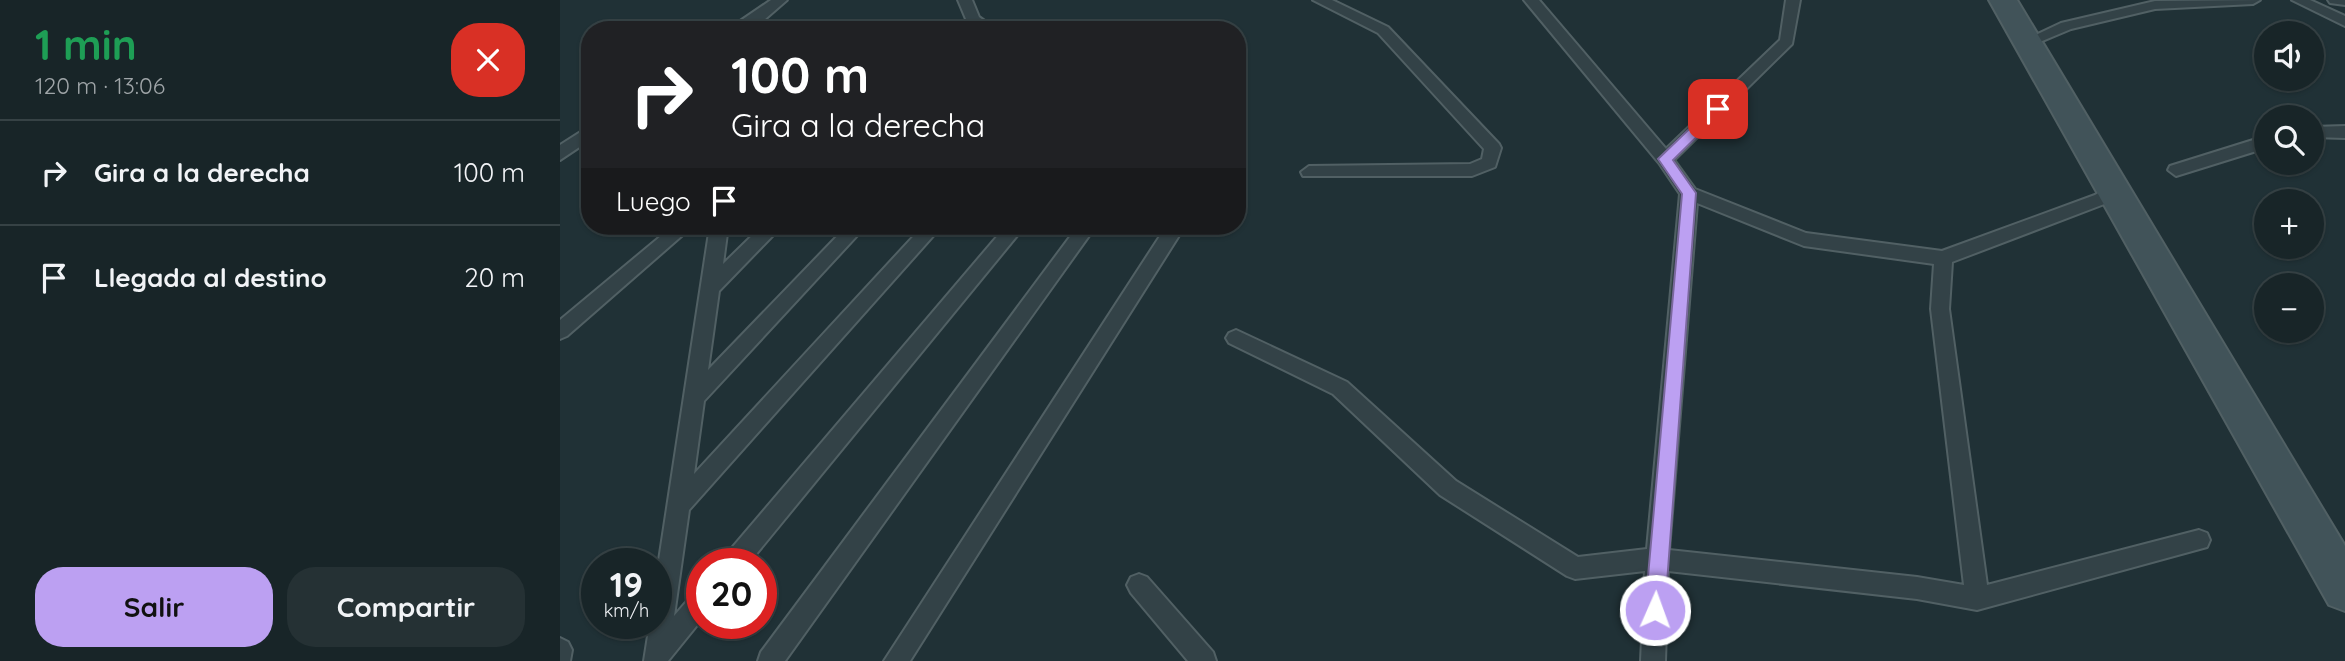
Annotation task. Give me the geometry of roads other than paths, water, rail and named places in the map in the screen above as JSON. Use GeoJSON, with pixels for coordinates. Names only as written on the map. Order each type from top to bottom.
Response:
{"type":"FeatureCollection","features":[{"type":"Feature","properties":{"kind":"main road"},"geometry":{"type":"LineString","coordinates":[[2003,0],[2345,589]]}},
{"type":"Feature","properties":{"kind":"lane"},"geometry":{"type":"LineString","coordinates":[[760,21],[780,0]]}},
{"type":"Feature","properties":{"kind":"lane"},"geometry":{"type":"LineString","coordinates":[[965,0],[975,21]]}},
{"type":"Feature","properties":{"kind":"lane"},"geometry":{"type":"LineString","coordinates":[[1309,172],[1472,170],[1489,163],[1493,148],[1383,30],[1320,0]]}},
{"type":"Feature","properties":{"kind":"lane"},"geometry":{"type":"LineString","coordinates":[[1531,0],[1665,159],[1689,193],[1804,239],[1943,258],[2101,199],[2114,191]]}},
{"type":"Feature","properties":{"kind":"lane"},"geometry":{"type":"LineString","coordinates":[[1665,159],[1787,41],[1793,0]]}},
{"type":"Feature","properties":{"kind":"lane"},"geometry":{"type":"LineString","coordinates":[[2028,43],[2066,26],[2155,5],[2253,0]]}},
{"type":"Feature","properties":{"kind":"lane"},"geometry":{"type":"LineString","coordinates":[[2299,0],[2345,22]]}},
{"type":"Feature","properties":{"kind":"lane"},"geometry":{"type":"LineString","coordinates":[[2335,0],[2345,1]]}},
{"type":"Feature","properties":{"kind":"lane"},"geometry":{"type":"LineString","coordinates":[[2324,132],[2345,132]]}},
{"type":"Feature","properties":{"kind":"lane"},"geometry":{"type":"LineString","coordinates":[[560,154],[581,138]]}},
{"type":"Feature","properties":{"kind":"lane"},"geometry":{"type":"LineString","coordinates":[[2176,170],[2254,146]]}},
{"type":"Feature","properties":{"kind":"lane"},"geometry":{"type":"LineString","coordinates":[[1653,661],[1657,559],[1689,193]]}},
{"type":"Feature","properties":{"kind":"lane"},"geometry":{"type":"LineString","coordinates":[[560,331],[673,235]]}},
{"type":"Feature","properties":{"kind":"lane"},"geometry":{"type":"LineString","coordinates":[[657,658],[718,235]]}},
{"type":"Feature","properties":{"kind":"lane"},"geometry":{"type":"LineString","coordinates":[[712,286],[764,235]]}},
{"type":"Feature","properties":{"kind":"lane"},"geometry":{"type":"LineString","coordinates":[[693,399],[848,235]]}},
{"type":"Feature","properties":{"kind":"lane"},"geometry":{"type":"LineString","coordinates":[[679,505],[925,235]]}},
{"type":"Feature","properties":{"kind":"lane"},"geometry":{"type":"LineString","coordinates":[[746,548],[1008,235]]}},
{"type":"Feature","properties":{"kind":"lane"},"geometry":{"type":"LineString","coordinates":[[770,661],[1080,235]]}},
{"type":"Feature","properties":{"kind":"lane"},"geometry":{"type":"LineString","coordinates":[[896,661],[1170,235]]}},
{"type":"Feature","properties":{"kind":"lane"},"geometry":{"type":"LineString","coordinates":[[1943,258],[1940,309],[1977,599]]}},
{"type":"Feature","properties":{"kind":"lane"},"geometry":{"type":"LineString","coordinates":[[1236,338],[1340,388],[1448,488],[1575,568],[1657,559],[1917,588],[1977,599],[2199,540]]}},
{"type":"Feature","properties":{"kind":"lane"},"geometry":{"type":"LineString","coordinates":[[1139,585],[1204,661]]}},
{"type":"Feature","properties":{"kind":"lane"},"geometry":{"type":"LineString","coordinates":[[657,658],[686,621]]}},
{"type":"Feature","properties":{"kind":"lane"},"geometry":{"type":"LineString","coordinates":[[560,650],[560,657]]}}]}
